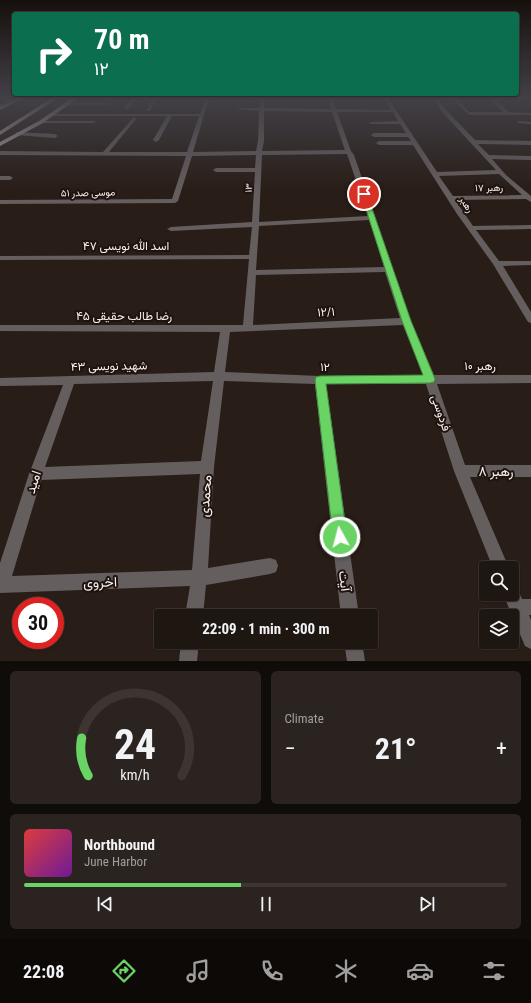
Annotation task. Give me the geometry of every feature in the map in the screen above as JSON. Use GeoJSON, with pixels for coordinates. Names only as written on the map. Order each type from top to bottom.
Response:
{"type":"FeatureCollection","features":[{"type":"Feature","properties":{"kind":"main road"},"geometry":{"type":"LineString","coordinates":[[0,144],[28,129]]}},
{"type":"Feature","properties":{"kind":"street"},"geometry":{"type":"LineString","coordinates":[[104,154],[125,129]]}},
{"type":"Feature","properties":{"kind":"street"},"geometry":{"type":"LineString","coordinates":[[156,140],[162,129]]}},
{"type":"Feature","properties":{"kind":"street"},"geometry":{"type":"LineString","coordinates":[[191,154],[198,129]]}},
{"type":"Feature","properties":{"kind":"street","name":"۱۳"},"geometry":{"type":"LineString","coordinates":[[248,329],[261,129]]}},
{"type":"Feature","properties":{"kind":"street","name":"فردوسی"},"geometry":{"type":"LineString","coordinates":[[340,129],[348,152],[351,155],[406,321],[430,379],[461,471],[497,561]]}},
{"type":"Feature","properties":{"kind":"street","name":"رهبر"},"geometry":{"type":"LineString","coordinates":[[406,129],[434,174],[527,308],[531,320]]}},
{"type":"Feature","properties":{"kind":"street"},"geometry":{"type":"LineString","coordinates":[[461,129],[500,172],[529,198]]}},
{"type":"Feature","properties":{"kind":"street"},"geometry":{"type":"LineString","coordinates":[[18,134],[55,136]]}},
{"type":"Feature","properties":{"kind":"street"},"geometry":{"type":"LineString","coordinates":[[374,135],[410,135]]}},
{"type":"Feature","properties":{"kind":"street"},"geometry":{"type":"LineString","coordinates":[[474,142],[531,143]]}},
{"type":"Feature","properties":{"kind":"street"},"geometry":{"type":"LineString","coordinates":[[380,143],[414,143]]}},
{"type":"Feature","properties":{"kind":"street"},"geometry":{"type":"LineString","coordinates":[[0,153],[191,154],[348,152]]}},
{"type":"Feature","properties":{"kind":"street","name":"موسی صدر ۵۱"},"geometry":{"type":"LineString","coordinates":[[0,202],[175,201],[191,154]]}},
{"type":"Feature","properties":{"kind":"street"},"geometry":{"type":"LineString","coordinates":[[488,158],[531,158]]}},
{"type":"Feature","properties":{"kind":"street"},"geometry":{"type":"LineString","coordinates":[[216,170],[258,170]]}},
{"type":"Feature","properties":{"kind":"street"},"geometry":{"type":"LineString","coordinates":[[434,174],[500,172]]}},
{"type":"Feature","properties":{"kind":"street"},"geometry":{"type":"LineString","coordinates":[[0,178],[10,178]]}},
{"type":"Feature","properties":{"kind":"street","name":"رهبر ۱۷"},"geometry":{"type":"LineString","coordinates":[[451,198],[529,198]]}},
{"type":"Feature","properties":{"kind":"street"},"geometry":{"type":"LineString","coordinates":[[171,229],[372,218]]}},
{"type":"Feature","properties":{"kind":"street"},"geometry":{"type":"LineString","coordinates":[[471,228],[531,227]]}},
{"type":"Feature","properties":{"kind":"street","name":"۴۷ اسد الله نویسی"},"geometry":{"type":"LineString","coordinates":[[0,258],[252,257]]}},
{"type":"Feature","properties":{"kind":"street"},"geometry":{"type":"LineString","coordinates":[[497,264],[531,263]]}},
{"type":"Feature","properties":{"kind":"street"},"geometry":{"type":"LineString","coordinates":[[251,273],[389,269]]}},
{"type":"Feature","properties":{"kind":"street","name":"۱۲/۱"},"geometry":{"type":"LineString","coordinates":[[248,329],[406,321]]}},
{"type":"Feature","properties":{"kind":"street","name":"۴۵ رضا طالب حقیقی"},"geometry":{"type":"LineString","coordinates":[[0,328],[248,329]]}},
{"type":"Feature","properties":{"kind":"street","name":"محمدی"},"geometry":{"type":"LineString","coordinates":[[195,609],[199,578],[207,467],[225,329]]}},
{"type":"Feature","properties":{"kind":"street","name":"۱۲"},"geometry":{"type":"LineString","coordinates":[[219,376],[320,380],[430,379]]}},
{"type":"Feature","properties":{"kind":"street","name":"۴۳ شهید نویسی"},"geometry":{"type":"LineString","coordinates":[[0,382],[219,376]]}},
{"type":"Feature","properties":{"kind":"street","name":"رهبر ۱۰"},"geometry":{"type":"LineString","coordinates":[[430,379],[531,379]]}},
{"type":"Feature","properties":{"kind":"street","name":"امید"},"geometry":{"type":"LineString","coordinates":[[0,585],[36,474],[70,380]]}},
{"type":"Feature","properties":{"kind":"street","name":"آیت"},"geometry":{"type":"LineString","coordinates":[[320,380],[349,609]]}},
{"type":"Feature","properties":{"kind":"street"},"geometry":{"type":"LineString","coordinates":[[36,474],[207,467]]}},
{"type":"Feature","properties":{"kind":"street","name":"رهبر ۸"},"geometry":{"type":"LineString","coordinates":[[461,471],[531,471]]}},
{"type":"Feature","properties":{"kind":"street","name":"اخروی"},"geometry":{"type":"LineString","coordinates":[[0,585],[199,578],[270,566]]}},
{"type":"Feature","properties":{"kind":"street"},"geometry":{"type":"LineString","coordinates":[[519,603],[531,640]]}},
{"type":"Feature","properties":{"kind":"street"},"geometry":{"type":"LineString","coordinates":[[188,661],[189,649]]}},
{"type":"Feature","properties":{"kind":"street"},"geometry":{"type":"LineString","coordinates":[[354,649],[356,661]]}},
{"type":"Feature","properties":{"kind":"route"},"geometry":{"type":"LineString","coordinates":[[340,537],[320,380],[430,379],[406,321],[364,194]]}}]}
